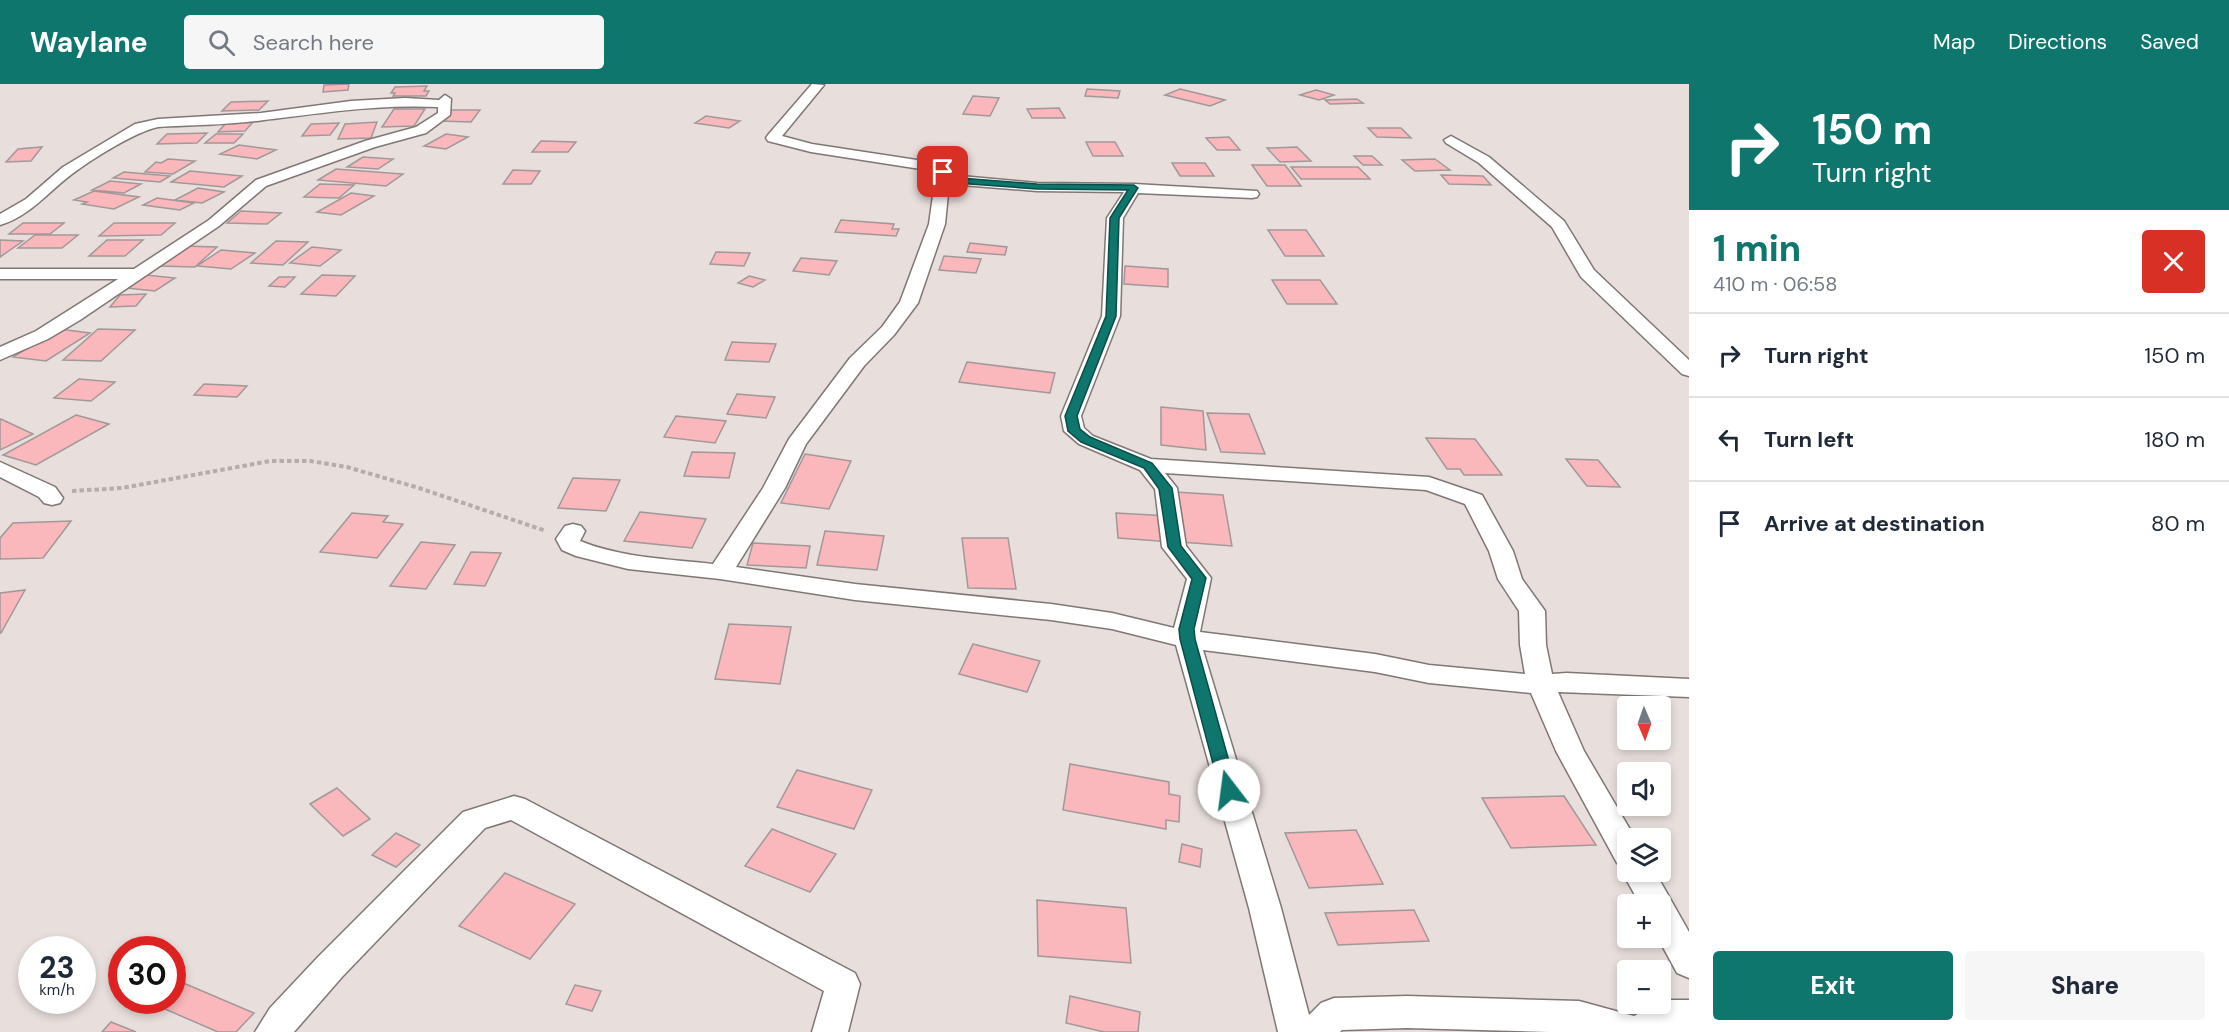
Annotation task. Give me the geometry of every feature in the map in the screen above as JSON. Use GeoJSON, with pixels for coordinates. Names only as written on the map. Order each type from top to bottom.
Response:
{"type":"FeatureCollection","features":[{"type":"Feature","properties":{"kind":"street"},"geometry":{"type":"LineString","coordinates":[[720,572],[744,539],[774,488],[796,443],[857,362],[888,331],[909,303],[937,224],[943,172],[930,166],[811,148],[773,138],[818,85]]}},
{"type":"Feature","properties":{"kind":"street"},"geometry":{"type":"LineString","coordinates":[[0,220],[31,202],[68,170],[140,127],[158,123],[261,117],[351,105],[445,101],[444,115],[421,130],[370,144],[261,183],[214,223],[58,326],[0,354]]}},
{"type":"Feature","properties":{"kind":"street"},"geometry":{"type":"LineString","coordinates":[[1451,140],[1484,160],[1558,224],[1587,273],[1689,370]]}},
{"type":"Feature","properties":{"kind":"street"},"geometry":{"type":"LineString","coordinates":[[942,180],[1037,187],[1134,188],[1252,194]]}},
{"type":"Feature","properties":{"kind":"street"},"geometry":{"type":"LineString","coordinates":[[1134,188],[1115,218],[1111,316],[1071,416],[1074,431],[1086,440],[1148,465],[1430,484],[1474,500],[1501,551],[1510,579],[1532,611],[1533,645],[1541,685],[1575,761],[1617,835]]}},
{"type":"Feature","properties":{"kind":"street"},"geometry":{"type":"LineString","coordinates":[[0,274],[136,274]]}},
{"type":"Feature","properties":{"kind":"street"},"geometry":{"type":"LineString","coordinates":[[1148,465],[1166,488],[1174,547],[1199,578],[1187,629],[1187,639],[1264,908],[1296,1032]]}},
{"type":"Feature","properties":{"kind":"street"},"geometry":{"type":"LineString","coordinates":[[0,469],[50,495]]}},
{"type":"Feature","properties":{"kind":"street"},"geometry":{"type":"LineString","coordinates":[[570,535],[570,545],[584,551],[628,562],[720,572],[855,592],[1051,612],[1112,621],[1187,639],[1375,663],[1429,674],[1541,685],[1567,682],[1689,688]]}},
{"type":"Feature","properties":{"kind":"street"},"geometry":{"type":"LineString","coordinates":[[273,1032],[330,967],[474,820],[514,807],[843,984],[830,1032]]}},
{"type":"Feature","properties":{"kind":"street"},"geometry":{"type":"LineString","coordinates":[[1671,931],[1689,963]]}},
{"type":"Feature","properties":{"kind":"street"},"geometry":{"type":"LineString","coordinates":[[1316,1032],[1334,1014],[1407,1012],[1579,1017],[1634,1032]]}},
{"type":"Feature","properties":{"kind":"street"},"geometry":{"type":"LineString","coordinates":[[1640,1032],[1666,1016],[1689,1016]]}},
{"type":"Feature","properties":{"kind":"path"},"geometry":{"type":"LineString","coordinates":[[50,495],[122,488],[270,462],[310,461],[346,467],[570,535]]}},
{"type":"Feature","properties":{"kind":"building"},"geometry":{"type":"Polygon","coordinates":[[[349,84],[348,90],[323,92],[324,85],[349,84]]]}},
{"type":"Feature","properties":{"kind":"building"},"geometry":{"type":"Polygon","coordinates":[[[427,86],[424,91],[429,91],[426,96],[393,96],[395,93],[391,93],[395,87],[427,86]]]}},
{"type":"Feature","properties":{"kind":"building"},"geometry":{"type":"Polygon","coordinates":[[[1087,89],[1120,91],[1118,98],[1085,96],[1087,89]]]}},
{"type":"Feature","properties":{"kind":"building"},"geometry":{"type":"Polygon","coordinates":[[[1180,89],[1225,100],[1210,106],[1165,95],[1180,89]]]}},
{"type":"Feature","properties":{"kind":"building"},"geometry":{"type":"Polygon","coordinates":[[[1316,90],[1334,95],[1319,100],[1300,95],[1316,90]]]}},
{"type":"Feature","properties":{"kind":"building"},"geometry":{"type":"Polygon","coordinates":[[[973,96],[999,98],[990,116],[963,114],[973,96]]]}},
{"type":"Feature","properties":{"kind":"building"},"geometry":{"type":"Polygon","coordinates":[[[1357,99],[1363,103],[1330,104],[1325,100],[1357,99]]]}},
{"type":"Feature","properties":{"kind":"building"},"geometry":{"type":"Polygon","coordinates":[[[268,101],[259,110],[222,111],[231,102],[268,101]]]}},
{"type":"Feature","properties":{"kind":"building"},"geometry":{"type":"Polygon","coordinates":[[[1059,108],[1065,118],[1032,118],[1027,109],[1059,108]]]}},
{"type":"Feature","properties":{"kind":"building"},"geometry":{"type":"Polygon","coordinates":[[[394,109],[425,109],[414,126],[382,127],[394,109]]]}},
{"type":"Feature","properties":{"kind":"building"},"geometry":{"type":"Polygon","coordinates":[[[450,110],[480,110],[471,122],[440,121],[450,110]]]}},
{"type":"Feature","properties":{"kind":"building"},"geometry":{"type":"Polygon","coordinates":[[[706,116],[740,121],[729,128],[695,123],[706,116]]]}},
{"type":"Feature","properties":{"kind":"building"},"geometry":{"type":"Polygon","coordinates":[[[253,122],[245,131],[218,132],[226,123],[253,122]]]}},
{"type":"Feature","properties":{"kind":"building"},"geometry":{"type":"Polygon","coordinates":[[[377,122],[371,138],[338,139],[345,124],[377,122]]]}},
{"type":"Feature","properties":{"kind":"building"},"geometry":{"type":"Polygon","coordinates":[[[339,123],[330,135],[302,136],[311,124],[339,123]]]}},
{"type":"Feature","properties":{"kind":"building"},"geometry":{"type":"Polygon","coordinates":[[[1368,128],[1401,128],[1411,138],[1377,137],[1368,128]]]}},
{"type":"Feature","properties":{"kind":"building"},"geometry":{"type":"Polygon","coordinates":[[[207,133],[197,143],[157,144],[167,134],[207,133]]]}},
{"type":"Feature","properties":{"kind":"building"},"geometry":{"type":"Polygon","coordinates":[[[216,134],[243,134],[234,143],[205,143],[216,134]]]}},
{"type":"Feature","properties":{"kind":"building"},"geometry":{"type":"Polygon","coordinates":[[[446,134],[468,137],[446,149],[424,146],[446,134]]]}},
{"type":"Feature","properties":{"kind":"building"},"geometry":{"type":"Polygon","coordinates":[[[1229,137],[1240,150],[1217,150],[1206,138],[1229,137]]]}},
{"type":"Feature","properties":{"kind":"building"},"geometry":{"type":"Polygon","coordinates":[[[541,141],[576,142],[568,152],[532,152],[541,141]]]}},
{"type":"Feature","properties":{"kind":"building"},"geometry":{"type":"Polygon","coordinates":[[[1086,142],[1115,142],[1123,156],[1093,156],[1086,142]]]}},
{"type":"Feature","properties":{"kind":"building"},"geometry":{"type":"Polygon","coordinates":[[[239,145],[276,150],[257,159],[220,154],[239,145]]]}},
{"type":"Feature","properties":{"kind":"building"},"geometry":{"type":"Polygon","coordinates":[[[42,147],[31,161],[6,162],[18,149],[42,147]]]}},
{"type":"Feature","properties":{"kind":"building"},"geometry":{"type":"Polygon","coordinates":[[[1297,147],[1311,161],[1280,162],[1267,148],[1297,147]]]}},
{"type":"Feature","properties":{"kind":"building"},"geometry":{"type":"Polygon","coordinates":[[[1354,156],[1372,156],[1382,165],[1363,165],[1354,156]]]}},
{"type":"Feature","properties":{"kind":"building"},"geometry":{"type":"Polygon","coordinates":[[[363,157],[393,159],[378,169],[347,167],[363,157]]]}},
{"type":"Feature","properties":{"kind":"building"},"geometry":{"type":"Polygon","coordinates":[[[168,159],[195,161],[173,174],[145,172],[156,162],[161,163],[168,159]]]}},
{"type":"Feature","properties":{"kind":"building"},"geometry":{"type":"Polygon","coordinates":[[[1435,159],[1450,170],[1415,171],[1402,160],[1435,159]]]}},
{"type":"Feature","properties":{"kind":"building"},"geometry":{"type":"Polygon","coordinates":[[[1172,163],[1205,163],[1214,176],[1180,176],[1172,163]]]}},
{"type":"Feature","properties":{"kind":"building"},"geometry":{"type":"Polygon","coordinates":[[[1252,165],[1285,165],[1301,186],[1267,186],[1252,165]]]}},
{"type":"Feature","properties":{"kind":"building"},"geometry":{"type":"Polygon","coordinates":[[[1291,167],[1358,167],[1370,179],[1301,179],[1291,167]]]}},
{"type":"Feature","properties":{"kind":"building"},"geometry":{"type":"Polygon","coordinates":[[[336,169],[403,174],[386,186],[318,180],[336,169]]]}},
{"type":"Feature","properties":{"kind":"building"},"geometry":{"type":"Polygon","coordinates":[[[513,170],[540,171],[531,184],[503,184],[513,170]]]}},
{"type":"Feature","properties":{"kind":"building"},"geometry":{"type":"Polygon","coordinates":[[[190,171],[242,176],[224,187],[171,182],[190,171]]]}},
{"type":"Feature","properties":{"kind":"building"},"geometry":{"type":"Polygon","coordinates":[[[124,172],[170,176],[160,182],[113,178],[124,172]]]}},
{"type":"Feature","properties":{"kind":"building"},"geometry":{"type":"Polygon","coordinates":[[[1441,175],[1483,176],[1491,185],[1449,184],[1441,175]]]}},
{"type":"Feature","properties":{"kind":"building"},"geometry":{"type":"Polygon","coordinates":[[[110,181],[141,184],[124,193],[92,190],[110,181]]]}},
{"type":"Feature","properties":{"kind":"building"},"geometry":{"type":"Polygon","coordinates":[[[320,184],[354,185],[339,198],[304,197],[320,184]]]}},
{"type":"Feature","properties":{"kind":"building"},"geometry":{"type":"Polygon","coordinates":[[[198,188],[224,192],[202,203],[175,200],[198,188]]]}},
{"type":"Feature","properties":{"kind":"building"},"geometry":{"type":"Polygon","coordinates":[[[94,191],[139,197],[114,209],[82,204],[87,202],[74,200],[94,191]]]}},
{"type":"Feature","properties":{"kind":"building"},"geometry":{"type":"Polygon","coordinates":[[[351,193],[374,196],[341,215],[317,212],[351,193]]]}},
{"type":"Feature","properties":{"kind":"building"},"geometry":{"type":"Polygon","coordinates":[[[157,198],[194,203],[180,210],[143,205],[157,198]]]}},
{"type":"Feature","properties":{"kind":"building"},"geometry":{"type":"Polygon","coordinates":[[[241,211],[281,213],[267,224],[227,223],[241,211]]]}},
{"type":"Feature","properties":{"kind":"building"},"geometry":{"type":"Polygon","coordinates":[[[841,220],[894,224],[892,229],[899,229],[896,236],[835,232],[841,220]]]}},
{"type":"Feature","properties":{"kind":"building"},"geometry":{"type":"Polygon","coordinates":[[[23,223],[64,223],[50,234],[9,234],[23,223]]]}},
{"type":"Feature","properties":{"kind":"building"},"geometry":{"type":"Polygon","coordinates":[[[114,223],[175,223],[161,235],[99,236],[114,223]]]}},
{"type":"Feature","properties":{"kind":"building"},"geometry":{"type":"Polygon","coordinates":[[[1268,230],[1306,230],[1324,256],[1285,256],[1268,230]]]}},
{"type":"Feature","properties":{"kind":"building"},"geometry":{"type":"Polygon","coordinates":[[[35,235],[78,235],[62,248],[18,248],[35,235]]]}},
{"type":"Feature","properties":{"kind":"building"},"geometry":{"type":"Polygon","coordinates":[[[0,240],[23,241],[0,257],[0,240]]]}},
{"type":"Feature","properties":{"kind":"building"},"geometry":{"type":"Polygon","coordinates":[[[107,240],[143,240],[125,256],[89,256],[107,240]]]}},
{"type":"Feature","properties":{"kind":"building"},"geometry":{"type":"Polygon","coordinates":[[[276,241],[308,242],[283,265],[251,263],[276,241]]]}},
{"type":"Feature","properties":{"kind":"building"},"geometry":{"type":"Polygon","coordinates":[[[970,243],[1007,247],[1005,255],[967,252],[970,243]]]}},
{"type":"Feature","properties":{"kind":"building"},"geometry":{"type":"Polygon","coordinates":[[[183,246],[217,247],[195,267],[160,266],[183,246]]]}},
{"type":"Feature","properties":{"kind":"building"},"geometry":{"type":"Polygon","coordinates":[[[312,247],[341,250],[320,266],[290,263],[312,247]]]}},
{"type":"Feature","properties":{"kind":"building"},"geometry":{"type":"Polygon","coordinates":[[[221,250],[255,253],[231,269],[197,266],[221,250]]]}},
{"type":"Feature","properties":{"kind":"building"},"geometry":{"type":"Polygon","coordinates":[[[716,252],[750,253],[744,266],[710,264],[716,252]]]}},
{"type":"Feature","properties":{"kind":"building"},"geometry":{"type":"Polygon","coordinates":[[[944,256],[981,259],[976,273],[939,270],[944,256]]]}},
{"type":"Feature","properties":{"kind":"building"},"geometry":{"type":"Polygon","coordinates":[[[801,258],[837,261],[829,275],[793,271],[801,258]]]}},
{"type":"Feature","properties":{"kind":"building"},"geometry":{"type":"Polygon","coordinates":[[[1125,266],[1168,269],[1168,287],[1124,284],[1125,266]]]}},
{"type":"Feature","properties":{"kind":"building"},"geometry":{"type":"Polygon","coordinates":[[[146,275],[175,278],[155,291],[126,288],[146,275]]]}},
{"type":"Feature","properties":{"kind":"building"},"geometry":{"type":"Polygon","coordinates":[[[322,275],[355,276],[336,296],[301,294],[322,275]]]}},
{"type":"Feature","properties":{"kind":"building"},"geometry":{"type":"Polygon","coordinates":[[[749,276],[765,280],[753,287],[738,283],[749,276]]]}},
{"type":"Feature","properties":{"kind":"building"},"geometry":{"type":"Polygon","coordinates":[[[279,277],[295,277],[285,287],[269,286],[279,277]]]}},
{"type":"Feature","properties":{"kind":"building"},"geometry":{"type":"Polygon","coordinates":[[[1272,280],[1320,280],[1337,304],[1287,304],[1272,280]]]}},
{"type":"Feature","properties":{"kind":"building"},"geometry":{"type":"Polygon","coordinates":[[[146,294],[136,306],[110,307],[120,295],[146,294]]]}},
{"type":"Feature","properties":{"kind":"building"},"geometry":{"type":"Polygon","coordinates":[[[59,329],[90,333],[46,361],[13,357],[59,329]]]}},
{"type":"Feature","properties":{"kind":"building"},"geometry":{"type":"Polygon","coordinates":[[[98,329],[135,330],[101,361],[63,360],[98,329]]]}},
{"type":"Feature","properties":{"kind":"building"},"geometry":{"type":"Polygon","coordinates":[[[732,342],[776,344],[769,362],[725,360],[732,342]]]}},
{"type":"Feature","properties":{"kind":"building"},"geometry":{"type":"Polygon","coordinates":[[[967,362],[1055,373],[1050,393],[959,382],[967,362]]]}},
{"type":"Feature","properties":{"kind":"building"},"geometry":{"type":"Polygon","coordinates":[[[79,379],[115,382],[91,401],[54,398],[79,379]]]}},
{"type":"Feature","properties":{"kind":"building"},"geometry":{"type":"Polygon","coordinates":[[[204,384],[247,386],[237,397],[194,395],[204,384]]]}},
{"type":"Feature","properties":{"kind":"building"},"geometry":{"type":"Polygon","coordinates":[[[737,394],[775,397],[766,418],[727,414],[737,394]]]}},
{"type":"Feature","properties":{"kind":"building"},"geometry":{"type":"Polygon","coordinates":[[[1161,407],[1203,411],[1206,450],[1161,445],[1161,407]]]}},
{"type":"Feature","properties":{"kind":"building"},"geometry":{"type":"Polygon","coordinates":[[[1207,413],[1249,414],[1265,454],[1221,452],[1207,413]]]}},
{"type":"Feature","properties":{"kind":"building"},"geometry":{"type":"Polygon","coordinates":[[[76,415],[109,424],[36,465],[3,455],[76,415]]]}},
{"type":"Feature","properties":{"kind":"building"},"geometry":{"type":"Polygon","coordinates":[[[676,416],[726,421],[715,443],[664,437],[676,416]]]}},
{"type":"Feature","properties":{"kind":"building"},"geometry":{"type":"Polygon","coordinates":[[[1,419],[33,434],[0,450],[1,419]]]}},
{"type":"Feature","properties":{"kind":"building"},"geometry":{"type":"Polygon","coordinates":[[[1426,438],[1475,439],[1502,475],[1464,475],[1460,469],[1447,469],[1426,438]]]}},
{"type":"Feature","properties":{"kind":"building"},"geometry":{"type":"Polygon","coordinates":[[[692,452],[735,453],[729,478],[684,476],[692,452]]]}},
{"type":"Feature","properties":{"kind":"building"},"geometry":{"type":"Polygon","coordinates":[[[805,454],[851,461],[829,509],[781,503],[805,454]]]}},
{"type":"Feature","properties":{"kind":"building"},"geometry":{"type":"Polygon","coordinates":[[[1566,459],[1598,460],[1620,487],[1587,486],[1566,459]]]}},
{"type":"Feature","properties":{"kind":"building"},"geometry":{"type":"Polygon","coordinates":[[[573,478],[620,480],[606,511],[558,508],[573,478]]]}},
{"type":"Feature","properties":{"kind":"building"},"geometry":{"type":"Polygon","coordinates":[[[1175,492],[1223,495],[1232,546],[1181,542],[1175,492]]]}},
{"type":"Feature","properties":{"kind":"building"},"geometry":{"type":"Polygon","coordinates":[[[640,512],[706,519],[692,548],[624,541],[640,512]]]}},
{"type":"Feature","properties":{"kind":"building"},"geometry":{"type":"Polygon","coordinates":[[[352,513],[388,516],[383,522],[403,524],[377,558],[320,552],[352,513]]]}},
{"type":"Feature","properties":{"kind":"building"},"geometry":{"type":"Polygon","coordinates":[[[1116,513],[1169,516],[1172,542],[1118,538],[1116,513]]]}},
{"type":"Feature","properties":{"kind":"building"},"geometry":{"type":"Polygon","coordinates":[[[71,521],[43,558],[0,559],[0,538],[13,523],[71,521]]]}},
{"type":"Feature","properties":{"kind":"building"},"geometry":{"type":"Polygon","coordinates":[[[825,531],[884,536],[877,570],[817,565],[825,531]]]}},
{"type":"Feature","properties":{"kind":"building"},"geometry":{"type":"Polygon","coordinates":[[[962,538],[1008,538],[1016,589],[968,588],[962,538]]]}},
{"type":"Feature","properties":{"kind":"building"},"geometry":{"type":"Polygon","coordinates":[[[421,542],[455,545],[426,589],[390,586],[421,542]]]}},
{"type":"Feature","properties":{"kind":"building"},"geometry":{"type":"Polygon","coordinates":[[[753,543],[810,546],[806,568],[747,565],[753,543]]]}},
{"type":"Feature","properties":{"kind":"building"},"geometry":{"type":"Polygon","coordinates":[[[471,552],[501,553],[485,586],[454,584],[471,552]]]}},
{"type":"Feature","properties":{"kind":"building"},"geometry":{"type":"Polygon","coordinates":[[[25,590],[1,633],[0,633],[0,593],[25,590]]]}},
{"type":"Feature","properties":{"kind":"building"},"geometry":{"type":"Polygon","coordinates":[[[729,624],[791,627],[780,684],[715,679],[729,624]]]}},
{"type":"Feature","properties":{"kind":"building"},"geometry":{"type":"Polygon","coordinates":[[[973,644],[1040,661],[1027,692],[959,674],[973,644]]]}},
{"type":"Feature","properties":{"kind":"building"},"geometry":{"type":"Polygon","coordinates":[[[1070,764],[1169,782],[1169,794],[1180,796],[1179,822],[1166,820],[1166,829],[1063,810],[1070,764]]]}},
{"type":"Feature","properties":{"kind":"building"},"geometry":{"type":"Polygon","coordinates":[[[797,770],[872,790],[854,829],[777,807],[797,770]]]}},
{"type":"Feature","properties":{"kind":"building"},"geometry":{"type":"Polygon","coordinates":[[[337,788],[370,819],[343,836],[310,804],[337,788]]]}},
{"type":"Feature","properties":{"kind":"building"},"geometry":{"type":"Polygon","coordinates":[[[1564,796],[1596,845],[1511,848],[1482,798],[1564,796]]]}},
{"type":"Feature","properties":{"kind":"building"},"geometry":{"type":"Polygon","coordinates":[[[772,829],[836,854],[810,892],[745,866],[772,829]]]}},
{"type":"Feature","properties":{"kind":"building"},"geometry":{"type":"Polygon","coordinates":[[[1356,830],[1383,884],[1309,888],[1285,833],[1356,830]]]}},
{"type":"Feature","properties":{"kind":"building"},"geometry":{"type":"Polygon","coordinates":[[[396,833],[420,845],[396,867],[372,855],[396,833]]]}},
{"type":"Feature","properties":{"kind":"building"},"geometry":{"type":"Polygon","coordinates":[[[1182,844],[1202,849],[1200,867],[1179,862],[1182,844]]]}},
{"type":"Feature","properties":{"kind":"building"},"geometry":{"type":"Polygon","coordinates":[[[505,873],[575,904],[530,959],[459,926],[505,873]]]}},
{"type":"Feature","properties":{"kind":"building"},"geometry":{"type":"Polygon","coordinates":[[[1037,900],[1126,908],[1131,963],[1038,956],[1037,900]]]}},
{"type":"Feature","properties":{"kind":"building"},"geometry":{"type":"Polygon","coordinates":[[[1414,910],[1429,941],[1338,945],[1325,913],[1414,910]]]}},
{"type":"Feature","properties":{"kind":"building"},"geometry":{"type":"Polygon","coordinates":[[[186,984],[254,1013],[236,1032],[218,1032],[176,1014],[186,1014],[186,984]]]}},
{"type":"Feature","properties":{"kind":"building"},"geometry":{"type":"Polygon","coordinates":[[[575,985],[601,991],[592,1011],[566,1004],[575,985]]]}},
{"type":"Feature","properties":{"kind":"building"},"geometry":{"type":"Polygon","coordinates":[[[1070,996],[1140,1012],[1138,1032],[1104,1032],[1066,1023],[1070,996]]]}},
{"type":"Feature","properties":{"kind":"building"},"geometry":{"type":"Polygon","coordinates":[[[111,1022],[136,1032],[102,1032],[111,1022]]]}},
{"type":"Feature","properties":{"kind":"route"},"geometry":{"type":"LineString","coordinates":[[943,172],[942,180],[1037,187],[1134,188],[1115,218],[1111,316],[1071,416],[1074,431],[1086,440],[1148,465],[1166,488],[1174,547],[1199,578],[1187,629],[1187,639],[1229,790]]}}]}
